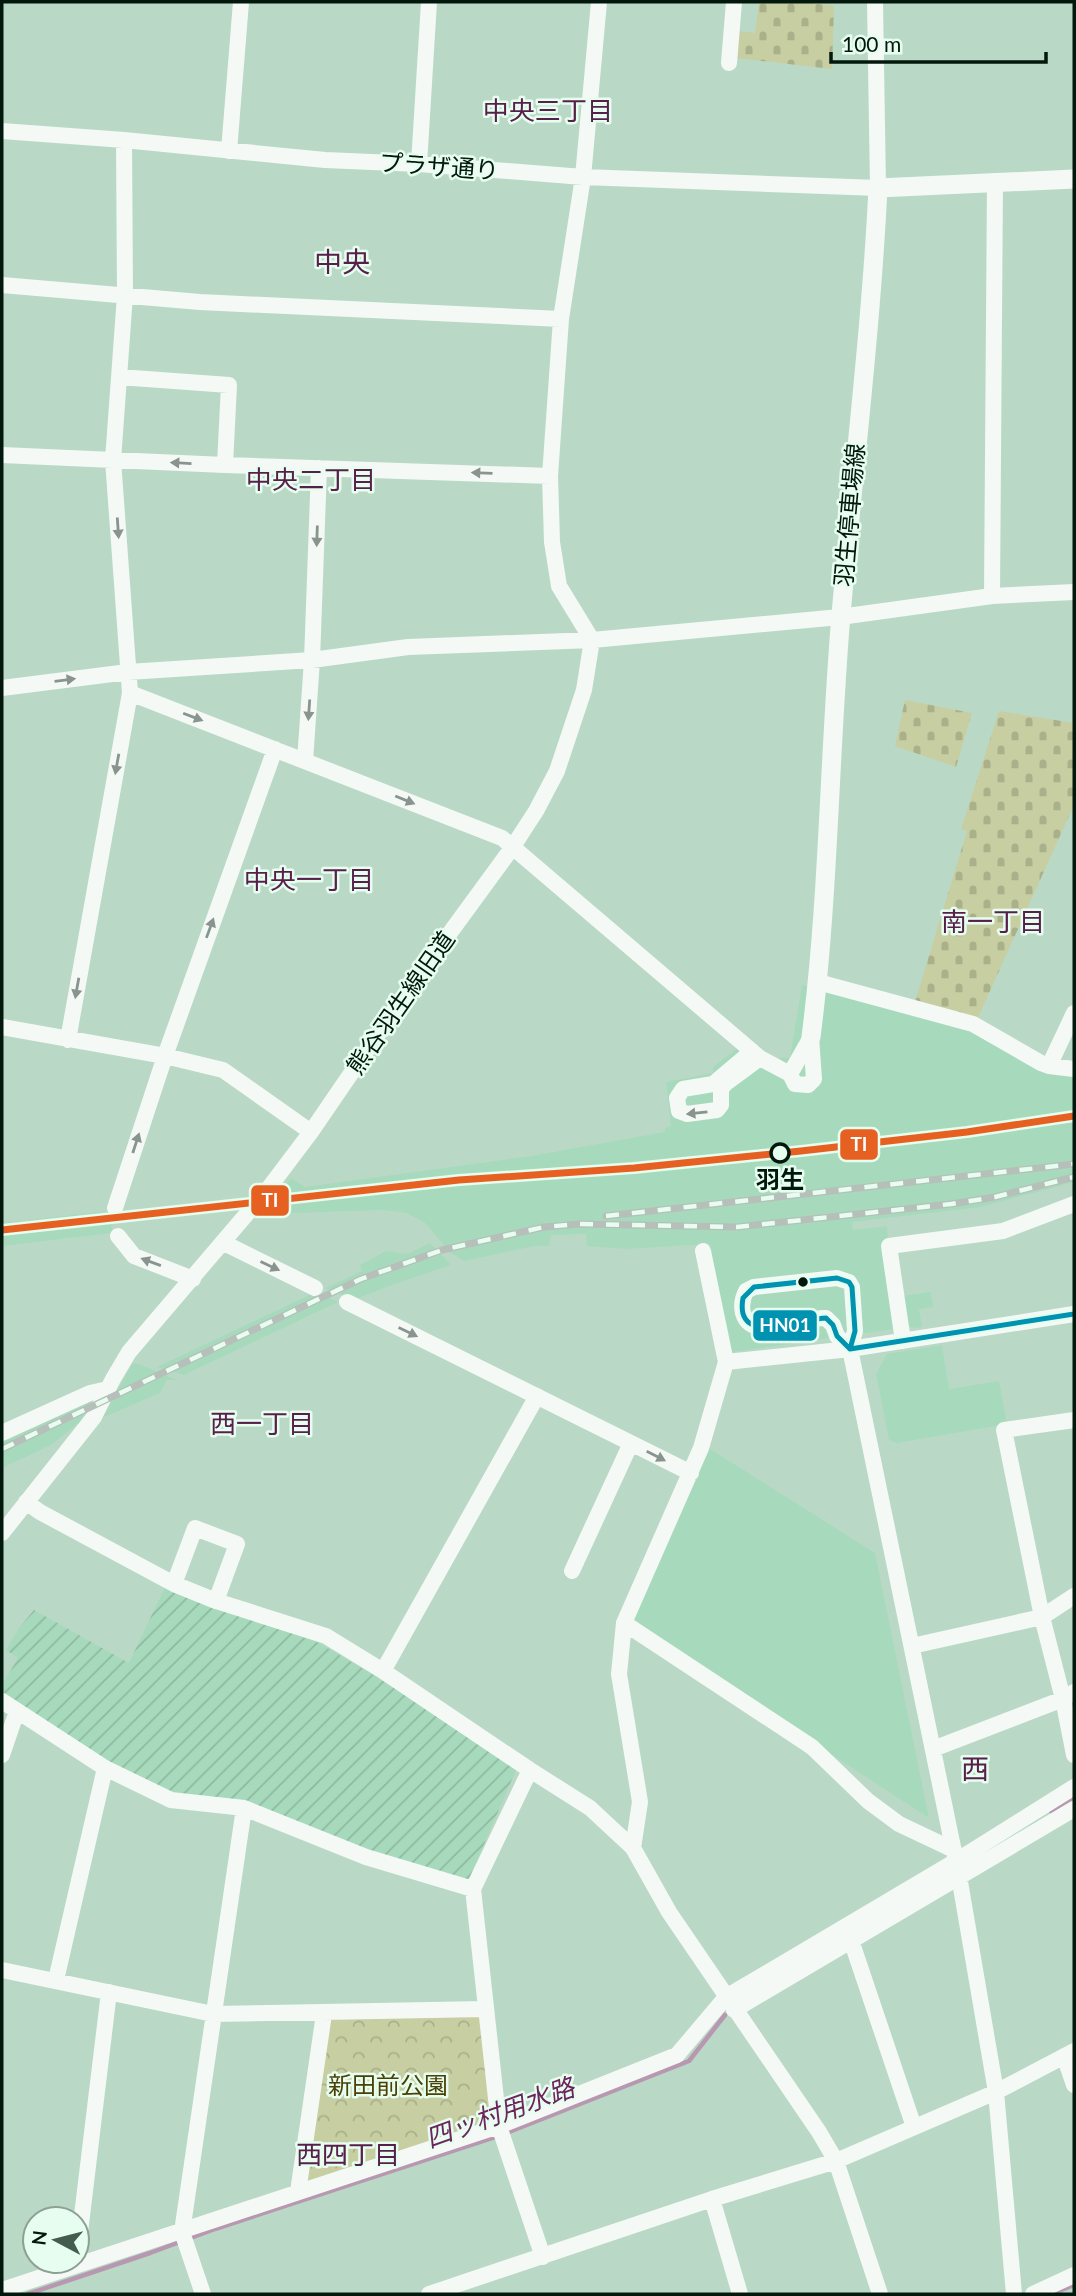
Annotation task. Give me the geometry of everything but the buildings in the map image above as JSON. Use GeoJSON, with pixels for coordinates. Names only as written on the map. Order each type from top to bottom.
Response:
{"type":"FeatureCollection","features":[{"type":"Feature","properties":{"kind":"main road"},"geometry":{"type":"LineString","coordinates":[[878,188],[1074,179]]}},
{"type":"Feature","properties":{"kind":"main road","name":"羽生停車場線"},"geometry":{"type":"LineString","coordinates":[[811,1037],[818,982],[841,617],[871,304],[878,188]]}},
{"type":"Feature","properties":{"kind":"street"},"geometry":{"type":"LineString","coordinates":[[229,151],[241,2]]}},
{"type":"Feature","properties":{"kind":"street"},"geometry":{"type":"LineString","coordinates":[[419,164],[429,2]]}},
{"type":"Feature","properties":{"kind":"street"},"geometry":{"type":"LineString","coordinates":[[592,640],[559,586],[552,541],[550,476],[561,319],[583,177],[599,2]]}},
{"type":"Feature","properties":{"kind":"street"},"geometry":{"type":"LineString","coordinates":[[729,63],[734,2]]}},
{"type":"Feature","properties":{"kind":"street"},"geometry":{"type":"LineString","coordinates":[[875,2],[878,188]]}},
{"type":"Feature","properties":{"kind":"street","name":"プラザ通り"},"geometry":{"type":"LineString","coordinates":[[2,131],[325,160],[419,164],[583,177],[878,188]]}},
{"type":"Feature","properties":{"kind":"street"},"geometry":{"type":"LineString","coordinates":[[68,1040],[130,693],[113,460],[125,295],[124,140]]}},
{"type":"Feature","properties":{"kind":"street"},"geometry":{"type":"LineString","coordinates":[[992,596],[995,181]]}},
{"type":"Feature","properties":{"kind":"street"},"geometry":{"type":"LineString","coordinates":[[2,285],[200,302],[561,319]]}},
{"type":"Feature","properties":{"kind":"street"},"geometry":{"type":"LineString","coordinates":[[119,377],[229,385],[225,465]]}},
{"type":"Feature","properties":{"kind":"street"},"geometry":{"type":"LineString","coordinates":[[2,455],[550,476]]}},
{"type":"Feature","properties":{"kind":"street"},"geometry":{"type":"LineString","coordinates":[[305,761],[312,660],[319,468]]}},
{"type":"Feature","properties":{"kind":"street"},"geometry":{"type":"LineString","coordinates":[[2,688],[128,672],[312,660],[408,647],[592,640],[841,617],[992,596],[1074,592]]}},
{"type":"Feature","properties":{"kind":"street","name":"熊谷羽生線旧道"},"geometry":{"type":"LineString","coordinates":[[2,1533],[85,1429],[129,1352],[224,1243],[312,1132],[406,993],[512,848],[546,793],[565,750],[584,690],[592,640]]}},
{"type":"Feature","properties":{"kind":"street"},"geometry":{"type":"LineString","coordinates":[[130,693],[502,838],[756,1055],[790,1074],[795,1084],[808,1084],[814,1079],[811,1037]]}},
{"type":"Feature","properties":{"kind":"street"},"geometry":{"type":"LineString","coordinates":[[115,1208],[165,1056],[275,749]]}},
{"type":"Feature","properties":{"kind":"street"},"geometry":{"type":"LineString","coordinates":[[818,982],[973,1024],[1049,1066],[1074,1069]]}},
{"type":"Feature","properties":{"kind":"street"},"geometry":{"type":"LineString","coordinates":[[1049,1066],[1074,1013]]}},
{"type":"Feature","properties":{"kind":"street"},"geometry":{"type":"LineString","coordinates":[[2,1027],[165,1056],[223,1070],[312,1132]]}},
{"type":"Feature","properties":{"kind":"street"},"geometry":{"type":"LineString","coordinates":[[756,1055],[723,1085],[721,1105],[717,1110],[687,1114],[679,1111],[677,1098],[683,1088],[713,1084],[756,1055]]}},
{"type":"Feature","properties":{"kind":"street"},"geometry":{"type":"LineString","coordinates":[[903,1341],[889,1245],[1003,1231],[1074,1204]]}},
{"type":"Feature","properties":{"kind":"street"},"geometry":{"type":"LineString","coordinates":[[118,1236],[134,1256],[192,1279]]}},
{"type":"Feature","properties":{"kind":"street"},"geometry":{"type":"LineString","coordinates":[[224,1243],[315,1288]]}},
{"type":"Feature","properties":{"kind":"street"},"geometry":{"type":"LineString","coordinates":[[633,1849],[640,1802],[619,1674],[624,1623],[701,1448],[726,1362],[703,1251]]}},
{"type":"Feature","properties":{"kind":"street"},"geometry":{"type":"LineString","coordinates":[[850,1349],[825,1318],[765,1328],[751,1325],[744,1316],[742,1307],[746,1292],[754,1287],[836,1278],[849,1282],[853,1297],[855,1331],[850,1349],[956,1862],[996,2092],[1014,2294]]}},
{"type":"Feature","properties":{"kind":"street"},"geometry":{"type":"LineString","coordinates":[[347,1302],[691,1473]]}},
{"type":"Feature","properties":{"kind":"street"},"geometry":{"type":"LineString","coordinates":[[726,1362],[850,1349],[1074,1314]]}},
{"type":"Feature","properties":{"kind":"street"},"geometry":{"type":"LineString","coordinates":[[2,1433],[90,1392],[108,1389]]}},
{"type":"Feature","properties":{"kind":"street"},"geometry":{"type":"LineString","coordinates":[[383,1671],[537,1396]]}},
{"type":"Feature","properties":{"kind":"street"},"geometry":{"type":"LineString","coordinates":[[1074,1420],[1004,1430],[1042,1617],[1069,1696],[1074,1755]]}},
{"type":"Feature","properties":{"kind":"street"},"geometry":{"type":"LineString","coordinates":[[572,1571],[631,1443]]}},
{"type":"Feature","properties":{"kind":"street"},"geometry":{"type":"LineString","coordinates":[[26,1502],[174,1584],[216,1601],[326,1636],[590,1808],[633,1849],[670,1912],[819,2132],[836,2161],[880,2294]]}},
{"type":"Feature","properties":{"kind":"street"},"geometry":{"type":"LineString","coordinates":[[174,1584],[195,1528],[237,1544],[216,1601]]}},
{"type":"Feature","properties":{"kind":"street"},"geometry":{"type":"LineString","coordinates":[[912,1646],[1042,1617],[1074,1596]]}},
{"type":"Feature","properties":{"kind":"street"},"geometry":{"type":"LineString","coordinates":[[624,1623],[813,1747],[868,1801],[956,1862]]}},
{"type":"Feature","properties":{"kind":"street"},"geometry":{"type":"LineString","coordinates":[[933,1749],[1069,1696]]}},
{"type":"Feature","properties":{"kind":"street"},"geometry":{"type":"LineString","coordinates":[[2,1701],[105,1768],[171,1800],[244,1808],[366,1857],[473,1889]]}},
{"type":"Feature","properties":{"kind":"street"},"geometry":{"type":"LineString","coordinates":[[2,1755],[17,1711]]}},
{"type":"Feature","properties":{"kind":"street"},"geometry":{"type":"LineString","coordinates":[[56,1980],[105,1768]]}},
{"type":"Feature","properties":{"kind":"street"},"geometry":{"type":"LineString","coordinates":[[530,1770],[473,1889],[499,2126],[543,2257]]}},
{"type":"Feature","properties":{"kind":"street"},"geometry":{"type":"LineString","coordinates":[[91,2257],[182,2232],[499,2126],[677,2055],[730,2003],[1074,1787]]}},
{"type":"Feature","properties":{"kind":"street"},"geometry":{"type":"LineString","coordinates":[[203,2294],[182,2232],[244,1808]]}},
{"type":"Feature","properties":{"kind":"street"},"geometry":{"type":"LineString","coordinates":[[730,2003],[851,1940],[956,1862],[1074,1809]]}},
{"type":"Feature","properties":{"kind":"street"},"geometry":{"type":"LineString","coordinates":[[851,1940],[914,2127]]}},
{"type":"Feature","properties":{"kind":"street"},"geometry":{"type":"LineString","coordinates":[[2,1974],[56,1980],[213,2014],[485,2009]]}},
{"type":"Feature","properties":{"kind":"street"},"geometry":{"type":"LineString","coordinates":[[84,2205],[109,1992]]}},
{"type":"Feature","properties":{"kind":"street"},"geometry":{"type":"LineString","coordinates":[[298,2192],[324,2014]]}},
{"type":"Feature","properties":{"kind":"street"},"geometry":{"type":"LineString","coordinates":[[429,2294],[475,2287],[543,2257],[712,2199],[836,2161],[996,2092],[1069,2054],[1074,2085]]}},
{"type":"Feature","properties":{"kind":"street"},"geometry":{"type":"LineString","coordinates":[[712,2199],[740,2294]]}},
{"type":"Feature","properties":{"kind":"street"},"geometry":{"type":"LineString","coordinates":[[2,2290],[41,2275]]}},
{"type":"Feature","properties":{"kind":"street"},"geometry":{"type":"LineString","coordinates":[[1033,2294],[1074,2275]]}},
{"type":"Feature","properties":{"kind":"shaded area"},"geometry":{"type":"Polygon","coordinates":[[[802,985],[842,992],[976,1029],[1074,1075],[1074,1182],[981,1207],[852,1222],[853,1230],[887,1226],[894,1329],[732,1352],[709,1244],[625,1249],[587,1246],[586,1234],[551,1235],[549,1246],[534,1246],[464,1261],[451,1253],[425,1223],[407,1213],[384,1210],[264,1214],[291,1178],[305,1187],[531,1156],[665,1132],[665,1128],[671,1126],[666,1082],[713,1073],[713,1067],[738,1048],[773,1073],[781,1058],[790,1058],[802,985]]]}},
{"type":"Feature","properties":{"kind":"shaded area"},"geometry":{"type":"Polygon","coordinates":[[[109,1211],[112,1233],[2,1246],[2,1223],[109,1211]]]}},
{"type":"Feature","properties":{"kind":"shaded area"},"geometry":{"type":"Polygon","coordinates":[[[430,1243],[451,1265],[354,1300],[326,1288],[362,1271],[360,1265],[386,1251],[407,1254],[430,1243]]]}},
{"type":"Feature","properties":{"kind":"shaded area"},"geometry":{"type":"Polygon","coordinates":[[[316,1292],[338,1302],[184,1375],[157,1367],[316,1292]]]}},
{"type":"Feature","properties":{"kind":"shaded area"},"geometry":{"type":"Polygon","coordinates":[[[931,1292],[933,1307],[919,1309],[922,1327],[913,1328],[906,1324],[902,1296],[931,1292]]]}},
{"type":"Feature","properties":{"kind":"shaded area"},"geometry":{"type":"Polygon","coordinates":[[[942,1345],[949,1389],[999,1381],[1007,1424],[897,1443],[889,1440],[876,1374],[887,1354],[942,1345]]]}},
{"type":"Feature","properties":{"kind":"shaded area"},"geometry":{"type":"Polygon","coordinates":[[[136,1363],[177,1380],[167,1380],[160,1393],[102,1418],[132,1364],[136,1363]]]}},
{"type":"Feature","properties":{"kind":"shaded area"},"geometry":{"type":"Polygon","coordinates":[[[94,1398],[80,1422],[51,1445],[2,1468],[2,1440],[94,1398]]]}},
{"type":"Feature","properties":{"kind":"shaded area"},"geometry":{"type":"Polygon","coordinates":[[[707,1447],[875,1553],[929,1818],[630,1623],[707,1447]]]}},
{"type":"Feature","properties":{"kind":"shaded area"},"geometry":{"type":"Polygon","coordinates":[[[165,1587],[319,1643],[411,1697],[516,1770],[467,1884],[367,1854],[245,1804],[171,1797],[106,1766],[2,1691],[2,1685],[18,1658],[6,1650],[34,1610],[129,1663],[165,1587]]]}},
{"type":"Feature","properties":{"kind":"green space"},"geometry":{"type":"Polygon","coordinates":[[[803,2],[834,6],[832,69],[735,58],[738,31],[755,33],[759,3],[803,2]]]}},
{"type":"Feature","properties":{"kind":"green space"},"geometry":{"type":"Polygon","coordinates":[[[905,700],[972,713],[956,767],[895,746],[905,700]]]}},
{"type":"Feature","properties":{"kind":"green space"},"geometry":{"type":"Polygon","coordinates":[[[999,711],[1074,723],[1074,805],[977,1020],[915,1002],[967,831],[961,829],[999,711]]]}},
{"type":"Feature","properties":{"kind":"green space","name":"新田前公園"},"geometry":{"type":"Polygon","coordinates":[[[485,2009],[499,2126],[298,2192],[324,2014],[485,2009]]]}},
{"type":"Feature","properties":{"kind":"waterway"},"geometry":{"type":"LineString","coordinates":[[1051,1811],[1074,1797]]}},
{"type":"Feature","properties":{"kind":"waterway","name":"四ッ村用水路"},"geometry":{"type":"LineString","coordinates":[[506,2133],[689,2061],[725,2015]]}},
{"type":"Feature","properties":{"kind":"waterway","name":"四ッ村用水路"},"geometry":{"type":"LineString","coordinates":[[28,2294],[498,2136]]}},
{"type":"Feature","properties":{"kind":"waterway"},"geometry":{"type":"LineString","coordinates":[[1051,2294],[1074,2285]]}},
{"type":"Feature","properties":{"kind":"railway"},"geometry":{"type":"LineString","coordinates":[[606,1216],[1074,1164]]}},
{"type":"Feature","properties":{"kind":"railway"},"geometry":{"type":"LineString","coordinates":[[2,1449],[361,1279],[442,1250],[544,1227],[579,1224],[737,1227],[951,1204],[995,1197],[1074,1177]]}},
{"type":"Feature","properties":{"kind":"transit line","name":"TI"},"geometry":{"type":"LineString","coordinates":[[2,1230],[459,1180],[634,1168],[801,1151],[967,1132],[1074,1116]]}},
{"type":"Feature","properties":{"kind":"transit line","name":"HN01"},"geometry":{"type":"LineString","coordinates":[[837,1278],[849,1282],[852,1287],[855,1331],[850,1349],[837,1336],[833,1325],[826,1318],[759,1327],[749,1322],[743,1313],[743,1298],[754,1287],[837,1278]]}},
{"type":"Feature","properties":{"kind":"transit line","name":"HN01"},"geometry":{"type":"LineString","coordinates":[[850,1349],[1074,1314]]}},
{"type":"Feature","properties":{"kind":"place","name":"羽生"},"geometry":{"type":"Point","coordinates":[780,1153]}},
{"type":"Feature","properties":{"kind":"district","name":"中央三丁目"},"geometry":{"type":"Point","coordinates":[548,111]}},
{"type":"Feature","properties":{"kind":"district","name":"中央"},"geometry":{"type":"Point","coordinates":[342,262]}},
{"type":"Feature","properties":{"kind":"district","name":"中央二丁目"},"geometry":{"type":"Point","coordinates":[311,480]}},
{"type":"Feature","properties":{"kind":"district","name":"中央一丁目"},"geometry":{"type":"Point","coordinates":[309,880]}},
{"type":"Feature","properties":{"kind":"district","name":"南一丁目"},"geometry":{"type":"Point","coordinates":[993,922]}},
{"type":"Feature","properties":{"kind":"district","name":"西一丁目"},"geometry":{"type":"Point","coordinates":[262,1424]}},
{"type":"Feature","properties":{"kind":"district","name":"西"},"geometry":{"type":"Point","coordinates":[975,1769]}},
{"type":"Feature","properties":{"kind":"district","name":"西四丁目"},"geometry":{"type":"Point","coordinates":[348,2155]}}]}
